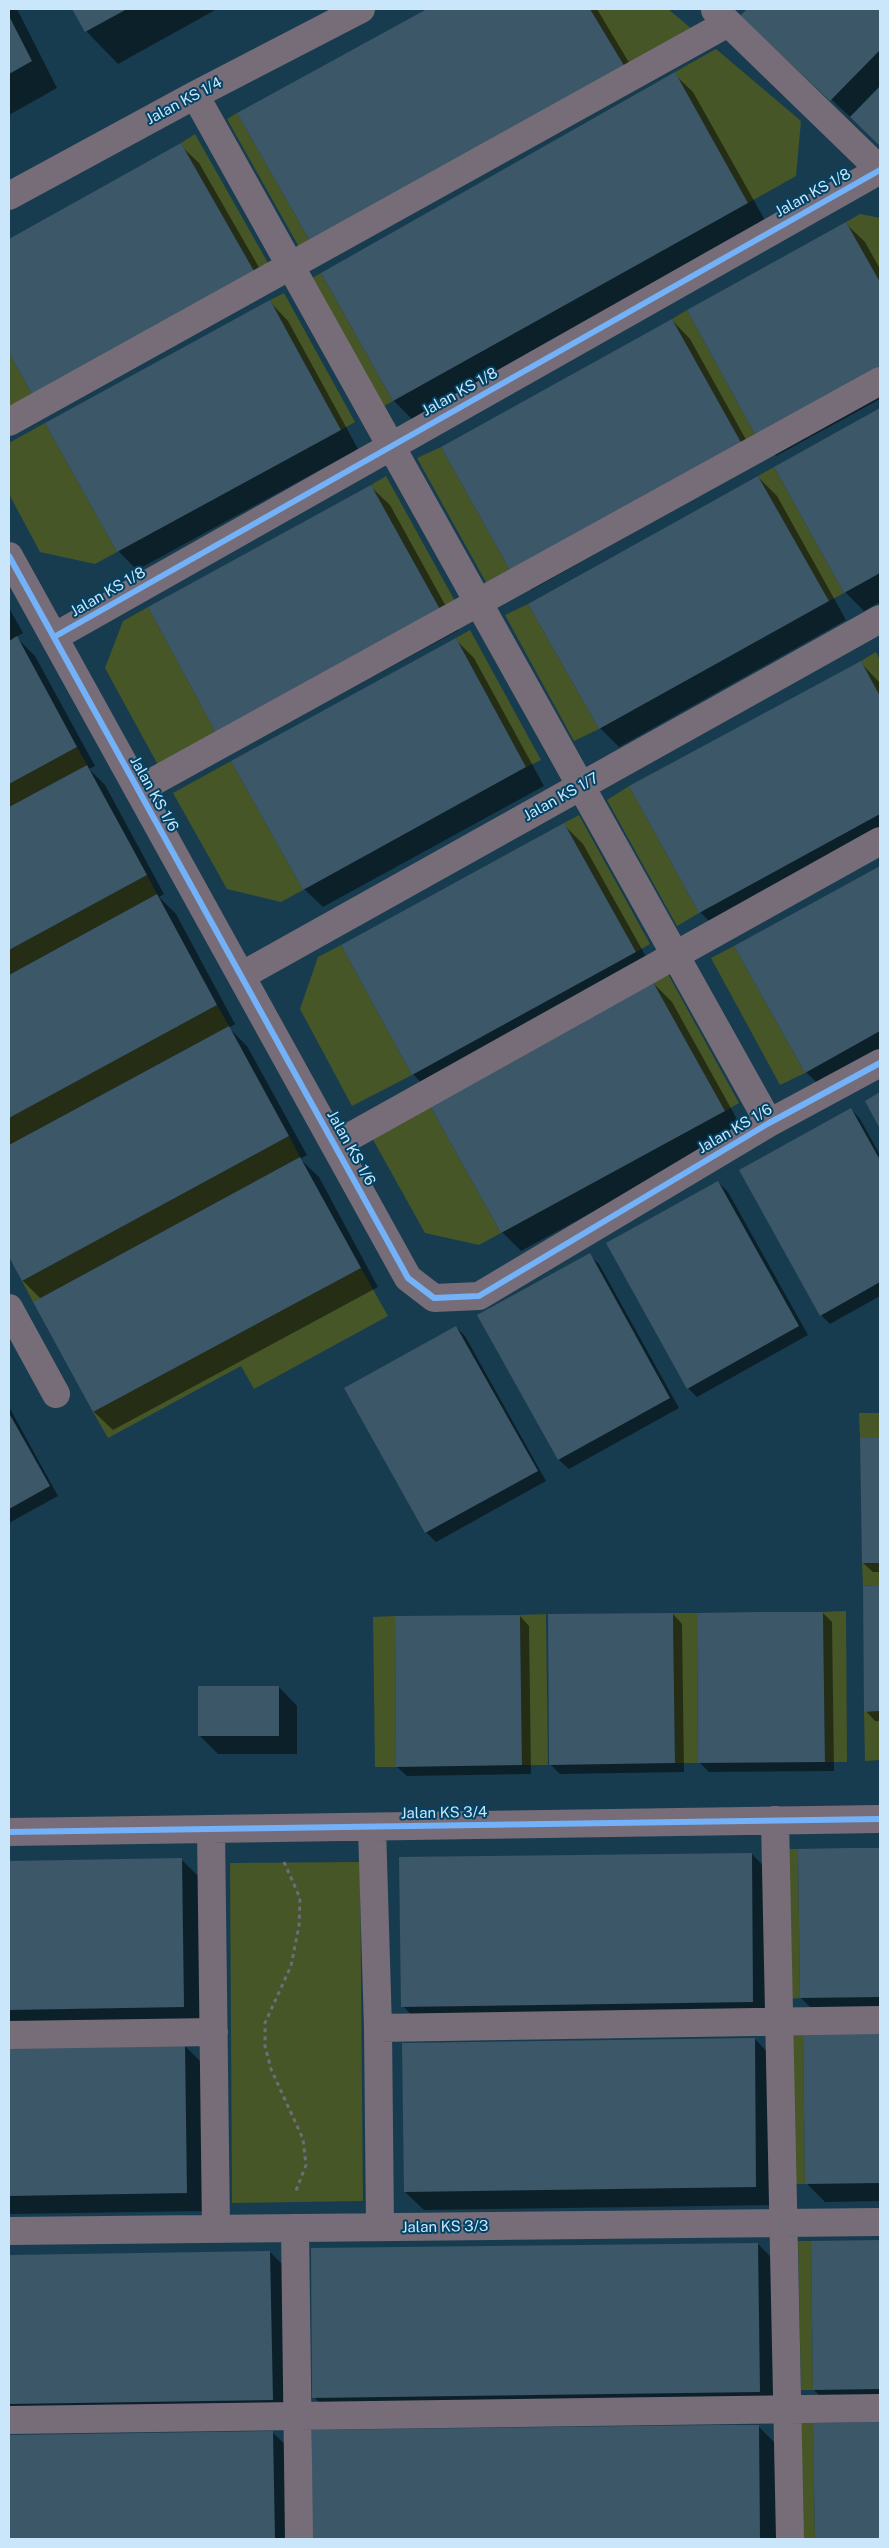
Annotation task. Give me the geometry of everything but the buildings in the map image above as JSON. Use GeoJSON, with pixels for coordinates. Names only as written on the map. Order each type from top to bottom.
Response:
{"type":"FeatureCollection","features":[{"type":"Feature","properties":{"kind":"street","name":"Jalan KS 1/4"},"geometry":{"type":"LineString","coordinates":[[9,196],[195,95],[361,9]]}},
{"type":"Feature","properties":{"kind":"street"},"geometry":{"type":"LineString","coordinates":[[9,422],[290,265],[721,16],[880,170]]}},
{"type":"Feature","properties":{"kind":"street"},"geometry":{"type":"LineString","coordinates":[[195,95],[769,1123]]}},
{"type":"Feature","properties":{"kind":"street","name":"Jalan KS 1/8"},"geometry":{"type":"LineString","coordinates":[[54,637],[880,170]]}},
{"type":"Feature","properties":{"kind":"street"},"geometry":{"type":"LineString","coordinates":[[138,790],[880,381]]}},
{"type":"Feature","properties":{"kind":"street","name":"Jalan KS 1/6"},"geometry":{"type":"LineString","coordinates":[[9,556],[408,1278],[434,1298],[479,1296],[769,1123],[880,1063]]}},
{"type":"Feature","properties":{"kind":"street","name":"Jalan KS 1/7"},"geometry":{"type":"LineString","coordinates":[[241,976],[880,619]]}},
{"type":"Feature","properties":{"kind":"street"},"geometry":{"type":"LineString","coordinates":[[334,1145],[880,841]]}},
{"type":"Feature","properties":{"kind":"street"},"geometry":{"type":"LineString","coordinates":[[9,1308],[56,1394]]}},
{"type":"Feature","properties":{"kind":"street","name":"Jalan KS 3/4"},"geometry":{"type":"LineString","coordinates":[[9,1832],[880,1819]]}},
{"type":"Feature","properties":{"kind":"street"},"geometry":{"type":"LineString","coordinates":[[775,1820],[790,2539]]}},
{"type":"Feature","properties":{"kind":"street"},"geometry":{"type":"LineString","coordinates":[[372,1827],[378,2028],[380,2227]]}},
{"type":"Feature","properties":{"kind":"street"},"geometry":{"type":"LineString","coordinates":[[211,1829],[216,2229]]}},
{"type":"Feature","properties":{"kind":"street"},"geometry":{"type":"LineString","coordinates":[[378,2028],[880,2020]]}},
{"type":"Feature","properties":{"kind":"street"},"geometry":{"type":"LineString","coordinates":[[9,2035],[214,2032]]}},
{"type":"Feature","properties":{"kind":"street","name":"Jalan KS 3/3"},"geometry":{"type":"LineString","coordinates":[[9,2231],[880,2222]]}},
{"type":"Feature","properties":{"kind":"street"},"geometry":{"type":"LineString","coordinates":[[295,2228],[299,2539]]}},
{"type":"Feature","properties":{"kind":"street"},"geometry":{"type":"LineString","coordinates":[[9,2420],[880,2408]]}},
{"type":"Feature","properties":{"kind":"path"},"geometry":{"type":"LineString","coordinates":[[284,1828],[284,1863],[298,1888],[301,1906],[295,1954],[265,2023],[265,2046],[271,2069],[303,2139],[305,2151],[306,2165],[294,2191],[295,2228]]}},
{"type":"Feature","properties":{"kind":"green space"},"geometry":{"type":"Polygon","coordinates":[[[590,9],[668,9],[693,30],[625,67],[590,9]]]}},
{"type":"Feature","properties":{"kind":"green space"},"geometry":{"type":"Polygon","coordinates":[[[716,49],[801,121],[796,176],[748,203],[675,72],[716,49]]]}},
{"type":"Feature","properties":{"kind":"green space"},"geometry":{"type":"Polygon","coordinates":[[[237,113],[310,241],[299,247],[227,119],[237,113]]]}},
{"type":"Feature","properties":{"kind":"green space"},"geometry":{"type":"Polygon","coordinates":[[[195,134],[268,263],[254,271],[181,143],[195,134]]]}},
{"type":"Feature","properties":{"kind":"green space"},"geometry":{"type":"Polygon","coordinates":[[[860,214],[880,218],[880,282],[846,222],[860,214]]]}},
{"type":"Feature","properties":{"kind":"green space"},"geometry":{"type":"Polygon","coordinates":[[[321,273],[393,401],[382,407],[310,279],[321,273]]]}},
{"type":"Feature","properties":{"kind":"green space"},"geometry":{"type":"Polygon","coordinates":[[[284,293],[355,422],[341,430],[270,300],[284,293]]]}},
{"type":"Feature","properties":{"kind":"green space"},"geometry":{"type":"Polygon","coordinates":[[[687,310],[757,438],[742,444],[672,319],[687,310]]]}},
{"type":"Feature","properties":{"kind":"green space"},"geometry":{"type":"Polygon","coordinates":[[[9,353],[32,394],[9,407],[9,353]]]}},
{"type":"Feature","properties":{"kind":"green space"},"geometry":{"type":"Polygon","coordinates":[[[45,423],[117,552],[95,564],[40,552],[9,494],[9,443],[45,423]]]}},
{"type":"Feature","properties":{"kind":"green space"},"geometry":{"type":"Polygon","coordinates":[[[441,447],[511,572],[487,584],[417,458],[441,447]]]}},
{"type":"Feature","properties":{"kind":"green space"},"geometry":{"type":"Polygon","coordinates":[[[774,467],[844,593],[829,601],[758,476],[774,467]]]}},
{"type":"Feature","properties":{"kind":"green space"},"geometry":{"type":"Polygon","coordinates":[[[386,476],[456,603],[441,611],[371,485],[386,476]]]}},
{"type":"Feature","properties":{"kind":"green space"},"geometry":{"type":"Polygon","coordinates":[[[528,604],[599,729],[574,741],[505,615],[528,604]]]}},
{"type":"Feature","properties":{"kind":"green space"},"geometry":{"type":"Polygon","coordinates":[[[148,607],[216,733],[158,765],[105,668],[123,621],[148,607]]]}},
{"type":"Feature","properties":{"kind":"green space"},"geometry":{"type":"Polygon","coordinates":[[[470,630],[541,760],[526,767],[456,638],[470,630]]]}},
{"type":"Feature","properties":{"kind":"green space"},"geometry":{"type":"Polygon","coordinates":[[[876,652],[880,660],[880,696],[861,661],[876,652]]]}},
{"type":"Feature","properties":{"kind":"green space"},"geometry":{"type":"Polygon","coordinates":[[[77,747],[87,765],[9,807],[9,784],[77,747]]]}},
{"type":"Feature","properties":{"kind":"green space"},"geometry":{"type":"Polygon","coordinates":[[[231,761],[303,890],[281,902],[227,889],[173,793],[231,761]]]}},
{"type":"Feature","properties":{"kind":"green space"},"geometry":{"type":"Polygon","coordinates":[[[629,786],[699,913],[677,926],[607,800],[629,786]]]}},
{"type":"Feature","properties":{"kind":"green space"},"geometry":{"type":"Polygon","coordinates":[[[579,815],[650,944],[636,952],[564,823],[579,815]]]}},
{"type":"Feature","properties":{"kind":"green space"},"geometry":{"type":"Polygon","coordinates":[[[147,875],[157,894],[9,975],[9,950],[147,875]]]}},
{"type":"Feature","properties":{"kind":"green space"},"geometry":{"type":"Polygon","coordinates":[[[341,945],[412,1075],[352,1106],[300,1009],[318,957],[341,945]]]}},
{"type":"Feature","properties":{"kind":"green space"},"geometry":{"type":"Polygon","coordinates":[[[734,946],[805,1073],[780,1085],[711,958],[734,946]]]}},
{"type":"Feature","properties":{"kind":"green space"},"geometry":{"type":"Polygon","coordinates":[[[668,974],[739,1103],[725,1111],[653,982],[668,974]]]}},
{"type":"Feature","properties":{"kind":"green space"},"geometry":{"type":"Polygon","coordinates":[[[217,1005],[229,1026],[9,1145],[9,1118],[217,1005]]]}},
{"type":"Feature","properties":{"kind":"green space"},"geometry":{"type":"Polygon","coordinates":[[[429,1104],[501,1233],[479,1245],[425,1233],[371,1136],[429,1104]]]}},
{"type":"Feature","properties":{"kind":"green space"},"geometry":{"type":"Polygon","coordinates":[[[289,1136],[300,1157],[33,1302],[22,1281],[289,1136]]]}},
{"type":"Feature","properties":{"kind":"green space"},"geometry":{"type":"Polygon","coordinates":[[[361,1268],[388,1316],[254,1389],[241,1366],[108,1438],[93,1412],[361,1268]]]}},
{"type":"Feature","properties":{"kind":"green space"},"geometry":{"type":"Polygon","coordinates":[[[859,1413],[880,1413],[880,1438],[860,1438],[859,1413]]]}},
{"type":"Feature","properties":{"kind":"green space"},"geometry":{"type":"Polygon","coordinates":[[[862,1563],[880,1563],[880,1585],[863,1586],[862,1563]]]}},
{"type":"Feature","properties":{"kind":"green space"},"geometry":{"type":"Polygon","coordinates":[[[846,1611],[847,1762],[825,1762],[823,1612],[846,1611]]]}},
{"type":"Feature","properties":{"kind":"green space"},"geometry":{"type":"Polygon","coordinates":[[[673,1613],[697,1613],[698,1763],[675,1763],[673,1613]]]}},
{"type":"Feature","properties":{"kind":"green space"},"geometry":{"type":"Polygon","coordinates":[[[546,1614],[548,1765],[522,1765],[520,1615],[546,1614]]]}},
{"type":"Feature","properties":{"kind":"green space"},"geometry":{"type":"Polygon","coordinates":[[[395,1616],[396,1767],[375,1767],[373,1617],[395,1616]]]}},
{"type":"Feature","properties":{"kind":"green space"},"geometry":{"type":"Polygon","coordinates":[[[880,1711],[880,1760],[865,1761],[864,1712],[880,1711]]]}},
{"type":"Feature","properties":{"kind":"green space"},"geometry":{"type":"Polygon","coordinates":[[[786,1849],[798,1849],[800,1998],[788,1999],[786,1849]]]}},
{"type":"Feature","properties":{"kind":"green space"},"geometry":{"type":"Polygon","coordinates":[[[360,1862],[363,2201],[232,2203],[230,1863],[360,1862]]]}},
{"type":"Feature","properties":{"kind":"green space"},"geometry":{"type":"Polygon","coordinates":[[[791,2034],[803,2034],[805,2184],[793,2184],[791,2034]]]}},
{"type":"Feature","properties":{"kind":"green space"},"geometry":{"type":"Polygon","coordinates":[[[798,2241],[811,2241],[813,2390],[801,2390],[798,2241]]]}},
{"type":"Feature","properties":{"kind":"green space"},"geometry":{"type":"Polygon","coordinates":[[[801,2423],[813,2423],[815,2539],[803,2539],[801,2423]]]}},
{"type":"Feature","properties":{"kind":"cycle path"},"geometry":{"type":"LineString","coordinates":[[54,637],[880,170]]}},
{"type":"Feature","properties":{"kind":"cycle path"},"geometry":{"type":"LineString","coordinates":[[9,556],[408,1278],[434,1298],[479,1296],[769,1123],[880,1063]]}},
{"type":"Feature","properties":{"kind":"cycle path"},"geometry":{"type":"LineString","coordinates":[[9,1832],[880,1819]]}}]}
